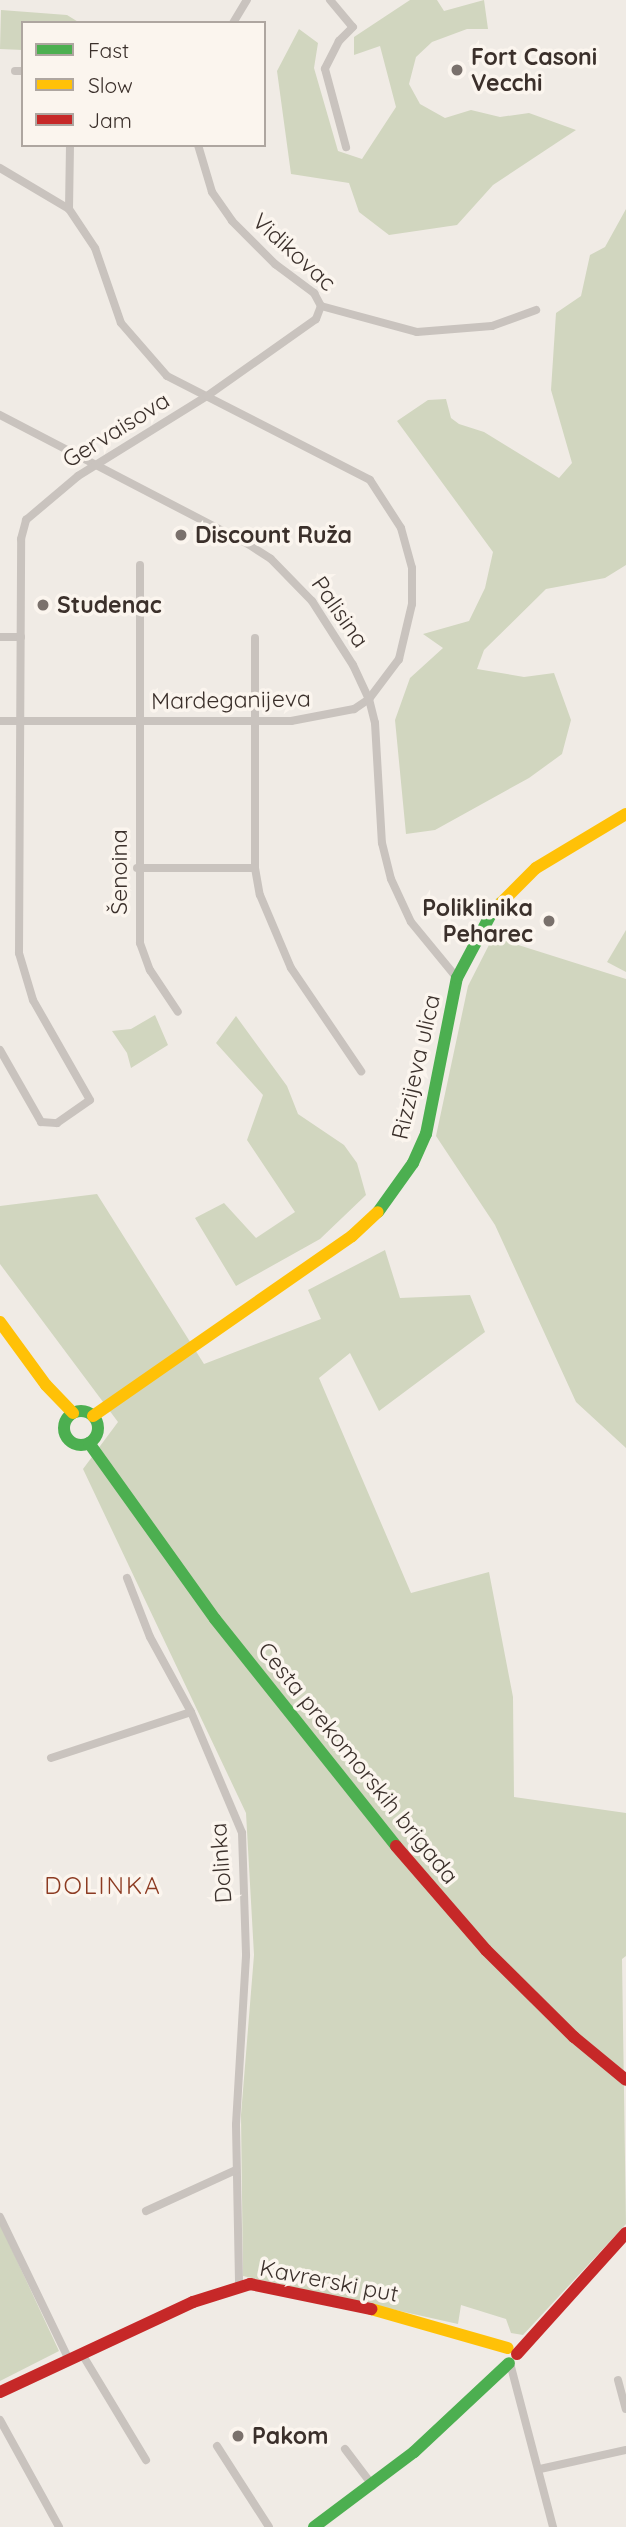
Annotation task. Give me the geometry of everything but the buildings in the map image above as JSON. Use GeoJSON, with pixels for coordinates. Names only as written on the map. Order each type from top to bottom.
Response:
{"type":"FeatureCollection","features":[{"type":"Feature","properties":{"kind":"main road","name":"Rizzijeva ulica"},"geometry":{"type":"LineString","coordinates":[[93,1416],[352,1236],[376,1214],[413,1163],[426,1134],[457,978],[491,914],[511,889],[536,869],[626,814]]}},
{"type":"Feature","properties":{"kind":"main road"},"geometry":{"type":"LineString","coordinates":[[0,1322],[46,1385],[73,1413]]}},
{"type":"Feature","properties":{"kind":"main road"},"geometry":{"type":"LineString","coordinates":[[86,1411],[93,1416],[98,1432],[89,1443],[76,1444],[66,1436],[64,1423],[73,1413],[86,1411]]}},
{"type":"Feature","properties":{"kind":"main road","name":"Cesta prekomorskih brigada"},"geometry":{"type":"LineString","coordinates":[[89,1443],[112,1480],[207,1609],[388,1836],[486,1950],[574,2037],[626,2080]]}},
{"type":"Feature","properties":{"kind":"main road"},"geometry":{"type":"LineString","coordinates":[[314,2527],[373,2486],[509,2357],[626,2233]]}},
{"type":"Feature","properties":{"kind":"main road","name":"Kavrerski put"},"geometry":{"type":"LineString","coordinates":[[0,2392],[193,2302],[239,2287],[266,2285],[370,2309],[509,2357]]}},
{"type":"Feature","properties":{"kind":"street"},"geometry":{"type":"LineString","coordinates":[[234,21],[247,0]]}},
{"type":"Feature","properties":{"kind":"street"},"geometry":{"type":"LineString","coordinates":[[330,0],[353,27],[339,41],[325,69],[346,147]]}},
{"type":"Feature","properties":{"kind":"street"},"geometry":{"type":"LineString","coordinates":[[0,168],[69,209],[70,147]]}},
{"type":"Feature","properties":{"kind":"street","name":"Vidikovac"},"geometry":{"type":"LineString","coordinates":[[199,147],[212,192],[232,221],[275,264],[314,293],[321,306],[417,332],[492,326],[536,310]]}},
{"type":"Feature","properties":{"kind":"street","name":"Mardeganijeva"},"geometry":{"type":"LineString","coordinates":[[0,720],[309,720],[354,709],[369,699],[399,659],[410,624],[412,568],[401,528],[370,480],[167,376],[128,334],[95,248],[69,209]]}},
{"type":"Feature","properties":{"kind":"street","name":"Gervaisova"},"geometry":{"type":"LineString","coordinates":[[0,1050],[41,1122],[48,1125],[90,1100],[70,1060],[33,1000],[21,963],[22,540],[26,520],[37,507],[95,465],[207,396],[316,319],[321,306]]}},
{"type":"Feature","properties":{"kind":"street","name":"Palisina"},"geometry":{"type":"LineString","coordinates":[[0,415],[271,559],[318,610],[369,699],[388,870],[411,922],[457,978]]}},
{"type":"Feature","properties":{"kind":"street","name":"Šenoina"},"geometry":{"type":"LineString","coordinates":[[140,565],[137,868],[143,954],[178,1012]]}},
{"type":"Feature","properties":{"kind":"street"},"geometry":{"type":"LineString","coordinates":[[0,637],[21,637]]}},
{"type":"Feature","properties":{"kind":"street"},"geometry":{"type":"LineString","coordinates":[[255,638],[255,868],[279,945],[361,1071]]}},
{"type":"Feature","properties":{"kind":"street"},"geometry":{"type":"LineString","coordinates":[[137,868],[255,868]]}},
{"type":"Feature","properties":{"kind":"street","name":"Dolinka"},"geometry":{"type":"LineString","coordinates":[[127,1578],[150,1637],[191,1712],[242,1833],[246,1956],[236,2170],[239,2287]]}},
{"type":"Feature","properties":{"kind":"street"},"geometry":{"type":"LineString","coordinates":[[51,1758],[191,1712]]}},
{"type":"Feature","properties":{"kind":"street"},"geometry":{"type":"LineString","coordinates":[[146,2211],[236,2170]]}},
{"type":"Feature","properties":{"kind":"street"},"geometry":{"type":"LineString","coordinates":[[0,2217],[69,2360]]}},
{"type":"Feature","properties":{"kind":"street"},"geometry":{"type":"LineString","coordinates":[[82,2354],[146,2460]]}},
{"type":"Feature","properties":{"kind":"street"},"geometry":{"type":"LineString","coordinates":[[509,2357],[553,2527]]}},
{"type":"Feature","properties":{"kind":"street"},"geometry":{"type":"LineString","coordinates":[[618,2381],[626,2409]]}},
{"type":"Feature","properties":{"kind":"street"},"geometry":{"type":"LineString","coordinates":[[0,2420],[59,2527]]}},
{"type":"Feature","properties":{"kind":"street"},"geometry":{"type":"LineString","coordinates":[[216,2446],[269,2527]]}},
{"type":"Feature","properties":{"kind":"street"},"geometry":{"type":"LineString","coordinates":[[345,2449],[373,2486]]}},
{"type":"Feature","properties":{"kind":"street"},"geometry":{"type":"LineString","coordinates":[[540,2469],[626,2450]]}},
{"type":"Feature","properties":{"kind":"green space"},"geometry":{"type":"Polygon","coordinates":[[[410,0],[437,0],[444,11],[484,0],[488,29],[467,29],[432,42],[416,57],[409,84],[420,104],[445,118],[471,110],[500,117],[529,113],[576,130],[493,185],[457,225],[389,235],[359,212],[349,183],[291,174],[277,71],[299,29],[318,43],[314,68],[338,151],[362,159],[396,107],[380,46],[354,55],[354,37],[410,0]]]}},
{"type":"Feature","properties":{"kind":"green space"},"geometry":{"type":"Polygon","coordinates":[[[1,10],[67,15],[77,21],[21,21],[21,50],[0,49],[1,10]]]}},
{"type":"Feature","properties":{"kind":"green space"},"geometry":{"type":"Polygon","coordinates":[[[626,209],[626,565],[605,578],[546,589],[484,650],[477,669],[524,677],[554,673],[571,720],[562,754],[529,778],[435,830],[406,834],[395,720],[410,678],[443,648],[423,634],[469,621],[485,588],[493,552],[397,421],[428,400],[446,399],[451,418],[459,424],[484,432],[559,478],[572,463],[551,390],[556,313],[581,296],[590,255],[605,247],[626,209]]]}},
{"type":"Feature","properties":{"kind":"green space"},"geometry":{"type":"Polygon","coordinates":[[[626,930],[626,972],[607,962],[626,930]]]}},
{"type":"Feature","properties":{"kind":"green space"},"geometry":{"type":"Polygon","coordinates":[[[493,937],[626,979],[626,1448],[576,1402],[495,1225],[436,1136],[468,986],[493,937]]]}},
{"type":"Feature","properties":{"kind":"green space"},"geometry":{"type":"Polygon","coordinates":[[[155,1015],[168,1045],[131,1068],[127,1053],[112,1031],[131,1029],[155,1015]]]}},
{"type":"Feature","properties":{"kind":"green space"},"geometry":{"type":"Polygon","coordinates":[[[236,1016],[287,1086],[298,1114],[344,1145],[357,1163],[366,1195],[320,1239],[236,1286],[195,1218],[224,1203],[256,1238],[295,1212],[247,1140],[263,1095],[216,1043],[236,1016]]]}},
{"type":"Feature","properties":{"kind":"green space"},"geometry":{"type":"Polygon","coordinates":[[[97,1194],[204,1364],[321,1319],[308,1290],[385,1250],[400,1298],[470,1295],[485,1332],[379,1411],[350,1353],[319,1378],[411,1593],[489,1572],[513,1697],[514,1797],[626,1813],[626,1956],[622,1959],[626,2224],[523,2335],[511,2333],[506,2319],[461,2305],[458,2324],[243,2276],[241,2115],[254,1955],[246,1813],[83,1469],[118,1422],[0,1264],[0,1206],[97,1194]]]}},
{"type":"Feature","properties":{"kind":"green space"},"geometry":{"type":"Polygon","coordinates":[[[0,2224],[59,2351],[0,2381],[0,2224]]]}},
{"type":"Feature","properties":{"kind":"traffic: fast"},"geometry":{"type":"LineString","coordinates":[[378,1212],[413,1163],[426,1134],[457,978],[491,914],[501,903]]}},
{"type":"Feature","properties":{"kind":"traffic: fast"},"geometry":{"type":"LineString","coordinates":[[81,1411],[93,1416],[98,1428],[93,1440],[81,1445],[69,1440],[64,1428],[69,1416],[81,1411]]}},
{"type":"Feature","properties":{"kind":"traffic: fast"},"geometry":{"type":"LineString","coordinates":[[89,1443],[215,1619],[396,1846]]}},
{"type":"Feature","properties":{"kind":"traffic: fast"},"geometry":{"type":"LineString","coordinates":[[314,2527],[414,2452],[509,2363]]}},
{"type":"Feature","properties":{"kind":"traffic: slow"},"geometry":{"type":"LineString","coordinates":[[501,903],[536,868],[626,814]]}},
{"type":"Feature","properties":{"kind":"traffic: slow"},"geometry":{"type":"LineString","coordinates":[[93,1416],[352,1236],[378,1212]]}},
{"type":"Feature","properties":{"kind":"traffic: slow"},"geometry":{"type":"LineString","coordinates":[[0,1322],[46,1385],[73,1413]]}},
{"type":"Feature","properties":{"kind":"traffic: slow"},"geometry":{"type":"LineString","coordinates":[[371,2309],[508,2348]]}},
{"type":"Feature","properties":{"kind":"traffic: jam"},"geometry":{"type":"LineString","coordinates":[[396,1846],[486,1950],[574,2037],[626,2080]]}},
{"type":"Feature","properties":{"kind":"traffic: jam"},"geometry":{"type":"LineString","coordinates":[[517,2354],[626,2233]]}},
{"type":"Feature","properties":{"kind":"traffic: jam"},"geometry":{"type":"LineString","coordinates":[[0,2392],[193,2302],[250,2284],[371,2309]]}},
{"type":"Feature","properties":{"kind":"place","name":"Fort Casoni Vecchi"},"geometry":{"type":"Point","coordinates":[457,70]}},
{"type":"Feature","properties":{"kind":"place","name":"Discount Ruža"},"geometry":{"type":"Point","coordinates":[181,535]}},
{"type":"Feature","properties":{"kind":"place","name":"Studenac"},"geometry":{"type":"Point","coordinates":[43,605]}},
{"type":"Feature","properties":{"kind":"place","name":"Poliklinika Peharec"},"geometry":{"type":"Point","coordinates":[549,921]}},
{"type":"Feature","properties":{"kind":"place","name":"Pakom"},"geometry":{"type":"Point","coordinates":[238,2436]}},
{"type":"Feature","properties":{"kind":"district","name":"DOLINKA"},"geometry":{"type":"Point","coordinates":[103,1886]}}]}
